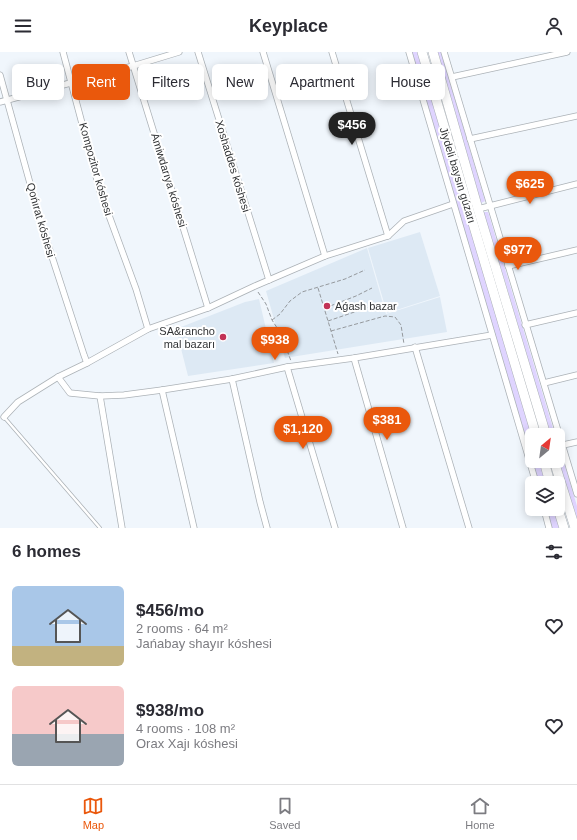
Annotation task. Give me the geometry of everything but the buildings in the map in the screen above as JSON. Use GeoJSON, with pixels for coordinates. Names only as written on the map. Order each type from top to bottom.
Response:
{"type":"FeatureCollection","features":[{"type":"Feature","properties":{"kind":"main road","name":"Jiydeli baysın gúzarı"},"geometry":{"type":"LineString","coordinates":[[422,52],[534,428]]}},
{"type":"Feature","properties":{"kind":"main road","name":"Jiydeli baysın gúzarı"},"geometry":{"type":"LineString","coordinates":[[433,52],[478,209],[544,428]]}},
{"type":"Feature","properties":{"kind":"main road"},"geometry":{"type":"LineString","coordinates":[[556,468],[575,528]]}},
{"type":"Feature","properties":{"kind":"main road"},"geometry":{"type":"LineString","coordinates":[[560,516],[564,528]]}},
{"type":"Feature","properties":{"kind":"street","name":"Kompozitor kóshesi"},"geometry":{"type":"LineString","coordinates":[[63,52],[72,82]]}},
{"type":"Feature","properties":{"kind":"street","name":"Ámiwdarıya kóshesi"},"geometry":{"type":"LineString","coordinates":[[129,52],[208,308]]}},
{"type":"Feature","properties":{"kind":"street"},"geometry":{"type":"LineString","coordinates":[[130,67],[179,52]]}},
{"type":"Feature","properties":{"kind":"street","name":"Xoshaddes kóshesi"},"geometry":{"type":"LineString","coordinates":[[198,52],[269,280]]}},
{"type":"Feature","properties":{"kind":"street"},"geometry":{"type":"LineString","coordinates":[[263,52],[325,256]]}},
{"type":"Feature","properties":{"kind":"street"},"geometry":{"type":"LineString","coordinates":[[332,52],[388,236]]}},
{"type":"Feature","properties":{"kind":"street"},"geometry":{"type":"LineString","coordinates":[[409,52],[534,476]]}},
{"type":"Feature","properties":{"kind":"street"},"geometry":{"type":"LineString","coordinates":[[444,52],[557,428]]}},
{"type":"Feature","properties":{"kind":"street"},"geometry":{"type":"LineString","coordinates":[[452,77],[568,52]]}},
{"type":"Feature","properties":{"kind":"street","name":"Qońırat kóshesi"},"geometry":{"type":"LineString","coordinates":[[0,75],[41,223],[87,363]]}},
{"type":"Feature","properties":{"kind":"street"},"geometry":{"type":"LineString","coordinates":[[0,102],[72,82]]}},
{"type":"Feature","properties":{"kind":"street","name":"Kompozitor kóshesi"},"geometry":{"type":"LineString","coordinates":[[77,100],[100,191],[136,289],[148,330]]}},
{"type":"Feature","properties":{"kind":"street"},"geometry":{"type":"LineString","coordinates":[[470,139],[577,116]]}},
{"type":"Feature","properties":{"kind":"street"},"geometry":{"type":"LineString","coordinates":[[478,209],[577,184]]}},
{"type":"Feature","properties":{"kind":"street"},"geometry":{"type":"LineString","coordinates":[[4,417],[18,402],[58,377],[148,330],[208,308],[325,256],[388,236],[404,221],[453,204]]}},
{"type":"Feature","properties":{"kind":"street"},"geometry":{"type":"LineString","coordinates":[[508,266],[577,250]]}},
{"type":"Feature","properties":{"kind":"street"},"geometry":{"type":"LineString","coordinates":[[525,325],[577,313]]}},
{"type":"Feature","properties":{"kind":"street"},"geometry":{"type":"LineString","coordinates":[[58,377],[70,393],[100,396],[124,395],[232,379],[287,367],[354,358],[492,335]]}},
{"type":"Feature","properties":{"kind":"street"},"geometry":{"type":"LineString","coordinates":[[415,347],[469,528]]}},
{"type":"Feature","properties":{"kind":"street"},"geometry":{"type":"LineString","coordinates":[[354,358],[403,528]]}},
{"type":"Feature","properties":{"kind":"street"},"geometry":{"type":"LineString","coordinates":[[287,367],[335,528]]}},
{"type":"Feature","properties":{"kind":"street"},"geometry":{"type":"LineString","coordinates":[[544,383],[577,376]]}},
{"type":"Feature","properties":{"kind":"street"},"geometry":{"type":"LineString","coordinates":[[232,379],[267,528]]}},
{"type":"Feature","properties":{"kind":"street"},"geometry":{"type":"LineString","coordinates":[[162,390],[194,528]]}},
{"type":"Feature","properties":{"kind":"street"},"geometry":{"type":"LineString","coordinates":[[100,396],[122,528]]}},
{"type":"Feature","properties":{"kind":"street"},"geometry":{"type":"LineString","coordinates":[[565,444],[577,442]]}},
{"type":"Feature","properties":{"kind":"street"},"geometry":{"type":"LineString","coordinates":[[565,455],[577,494]]}},
{"type":"Feature","properties":{"kind":"street"},"geometry":{"type":"LineString","coordinates":[[546,516],[549,528]]}},
{"type":"Feature","properties":{"kind":"lane"},"geometry":{"type":"LineString","coordinates":[[4,417],[100,528]]}},
{"type":"Feature","properties":{"kind":"path"},"geometry":{"type":"LineString","coordinates":[[272,320],[280,314],[290,301],[302,292],[345,279],[365,270]]}},
{"type":"Feature","properties":{"kind":"path"},"geometry":{"type":"LineString","coordinates":[[255,286],[266,304],[272,320],[281,334],[294,366]]}},
{"type":"Feature","properties":{"kind":"path"},"geometry":{"type":"LineString","coordinates":[[318,288],[340,360]]}},
{"type":"Feature","properties":{"kind":"path"},"geometry":{"type":"LineString","coordinates":[[324,308],[356,296],[372,288]]}},
{"type":"Feature","properties":{"kind":"path"},"geometry":{"type":"LineString","coordinates":[[328,321],[378,304]]}},
{"type":"Feature","properties":{"kind":"path"},"geometry":{"type":"LineString","coordinates":[[331,331],[385,316],[396,317],[401,325],[405,349]]}},
{"type":"Feature","properties":{"kind":"shaded area"},"geometry":{"type":"Polygon","coordinates":[[[411,52],[418,52],[422,64],[415,64],[411,52]]]}},
{"type":"Feature","properties":{"kind":"shaded area"},"geometry":{"type":"Polygon","coordinates":[[[437,52],[441,52],[445,64],[440,64],[437,52]]]}},
{"type":"Feature","properties":{"kind":"shaded area"},"geometry":{"type":"Polygon","coordinates":[[[445,66],[485,201],[481,203],[445,79],[445,66]]]}},
{"type":"Feature","properties":{"kind":"shaded area"},"geometry":{"type":"Polygon","coordinates":[[[425,100],[432,100],[530,428],[525,428],[525,439],[425,100]]]}},
{"type":"Feature","properties":{"kind":"shaded area"},"geometry":{"type":"Polygon","coordinates":[[[483,212],[488,212],[553,428],[548,428],[483,212]]]}},
{"type":"Feature","properties":{"kind":"shaded area"},"geometry":{"type":"Polygon","coordinates":[[[420,232],[440,296],[387,313],[368,248],[420,232]]]}},
{"type":"Feature","properties":{"kind":"shaded area","name":"Aǵash bazar"},"geometry":{"type":"Polygon","coordinates":[[[367,248],[386,314],[440,297],[447,332],[285,358],[266,291],[367,248]]]}},
{"type":"Feature","properties":{"kind":"shaded area","name":"SA&rancho mal bazarı"},"geometry":{"type":"Polygon","coordinates":[[[259,299],[274,363],[188,376],[176,329],[245,302],[259,299]]]}},
{"type":"Feature","properties":{"kind":"shaded area"},"geometry":{"type":"Polygon","coordinates":[[[565,466],[577,506],[577,521],[565,482],[565,476],[563,476],[560,468],[565,468],[565,466]]]}},
{"type":"Feature","properties":{"kind":"shaded area"},"geometry":{"type":"Polygon","coordinates":[[[534,468],[542,468],[544,476],[536,476],[534,468]]]}},
{"type":"Feature","properties":{"kind":"shaded area"},"geometry":{"type":"Polygon","coordinates":[[[548,516],[556,516],[560,528],[552,528],[548,516]]]}},
{"type":"Feature","properties":{"kind":"place","name":"Aǵash bazar"},"geometry":{"type":"Point","coordinates":[327,306]}},
{"type":"Feature","properties":{"kind":"place","name":"SA&rancho mal bazarı"},"geometry":{"type":"Point","coordinates":[223,337]}}]}
